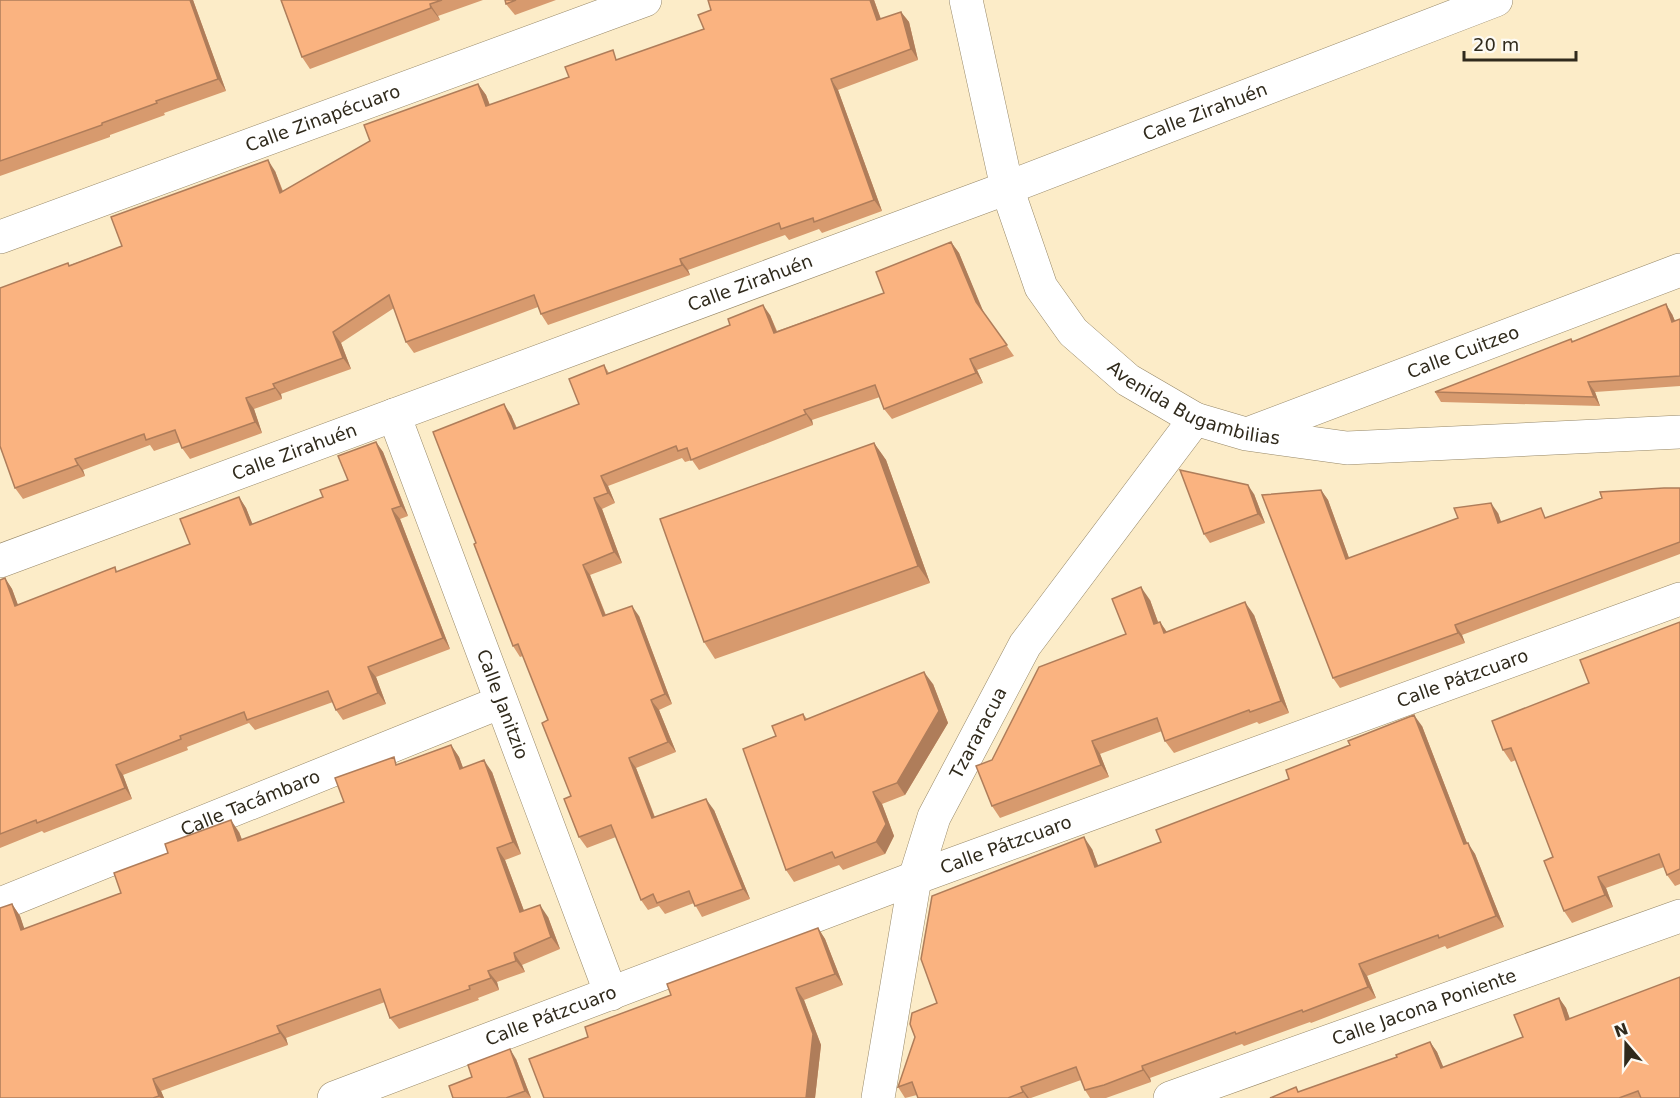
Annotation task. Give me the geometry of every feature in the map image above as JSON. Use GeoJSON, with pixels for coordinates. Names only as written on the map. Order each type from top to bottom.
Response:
{"type":"FeatureCollection","features":[{"type":"Feature","properties":{"kind":"street","name":"Calle Zinapécuaro"},"geometry":{"type":"LineString","coordinates":[[0,237],[645,0]]}},
{"type":"Feature","properties":{"kind":"street","name":"Avenida Bugambilias"},"geometry":{"type":"LineString","coordinates":[[966,0],[1007,188],[1041,287],[1073,332],[1128,380],[1195,419],[1246,434],[1347,448],[1680,432]]}},
{"type":"Feature","properties":{"kind":"street","name":"Calle Zirahuén"},"geometry":{"type":"LineString","coordinates":[[0,561],[1007,188],[1496,0]]}},
{"type":"Feature","properties":{"kind":"street","name":"Calle Cuitzeo"},"geometry":{"type":"LineString","coordinates":[[1246,434],[1680,270]]}},
{"type":"Feature","properties":{"kind":"street","name":"Calle Janitzio"},"geometry":{"type":"LineString","coordinates":[[394,415],[611,994]]}},
{"type":"Feature","properties":{"kind":"street","name":"Tzararacua"},"geometry":{"type":"LineString","coordinates":[[878,1098],[915,878],[934,817],[1025,645],[1195,419]]}},
{"type":"Feature","properties":{"kind":"street","name":"Calle Pátzcuaro"},"geometry":{"type":"LineString","coordinates":[[334,1098],[915,878],[1680,599]]}},
{"type":"Feature","properties":{"kind":"street","name":"Calle Tacámbaro"},"geometry":{"type":"LineString","coordinates":[[0,904],[501,702]]}},
{"type":"Feature","properties":{"kind":"street","name":"Calle Jacona Poniente"},"geometry":{"type":"LineString","coordinates":[[1170,1098],[1680,916]]}},
{"type":"Feature","properties":{"kind":"building"},"geometry":{"type":"Polygon","coordinates":[[[0,0],[190,0],[218,79],[156,101],[157,103],[102,123],[102,125],[0,161],[0,0]]]}},
{"type":"Feature","properties":{"kind":"building"},"geometry":{"type":"Polygon","coordinates":[[[281,0],[442,0],[430,4],[431,8],[302,57],[281,0]]]}},
{"type":"Feature","properties":{"kind":"building"},"geometry":{"type":"Polygon","coordinates":[[[708,0],[870,0],[877,20],[901,12],[911,49],[831,79],[874,200],[814,222],[813,218],[781,229],[779,223],[680,259],[682,265],[541,314],[534,295],[406,342],[389,295],[333,332],[343,358],[273,384],[275,388],[246,398],[255,422],[182,448],[175,430],[146,440],[144,434],[75,459],[78,465],[15,488],[0,446],[0,288],[122,246],[111,217],[268,160],[280,193],[370,141],[364,125],[478,84],[486,106],[569,77],[565,67],[613,50],[616,60],[704,29],[698,15],[711,10],[708,0]]]}},
{"type":"Feature","properties":{"kind":"building"},"geometry":{"type":"Polygon","coordinates":[[[951,242],[976,302],[1007,345],[970,359],[976,373],[884,409],[875,385],[804,410],[806,414],[691,460],[687,448],[678,451],[676,446],[601,476],[608,493],[594,498],[614,552],[583,565],[603,616],[632,606],[665,694],[651,700],[668,742],[629,758],[652,818],[706,799],[743,889],[695,906],[689,891],[657,903],[653,894],[641,900],[611,825],[579,837],[564,799],[571,796],[542,723],[548,720],[518,644],[513,646],[433,432],[504,404],[514,429],[579,404],[569,379],[604,365],[607,374],[730,325],[728,319],[763,305],[774,333],[884,293],[876,272],[951,242]]]}},
{"type":"Feature","properties":{"kind":"building"},"geometry":{"type":"Polygon","coordinates":[[[1666,304],[1672,322],[1680,319],[1680,376],[1588,382],[1594,397],[1435,392],[1571,339],[1572,342],[1666,304]]]}},
{"type":"Feature","properties":{"kind":"building"},"geometry":{"type":"Polygon","coordinates":[[[376,442],[401,506],[392,509],[443,638],[368,667],[378,693],[336,710],[328,691],[247,720],[244,712],[180,736],[181,739],[116,765],[125,788],[37,823],[36,820],[0,834],[0,580],[5,578],[15,606],[115,567],[116,572],[190,544],[180,519],[239,497],[250,525],[323,497],[320,490],[348,480],[338,456],[376,442]]]}},
{"type":"Feature","properties":{"kind":"building"},"geometry":{"type":"Polygon","coordinates":[[[874,443],[918,566],[704,642],[660,519],[874,443]]]}},
{"type":"Feature","properties":{"kind":"building"},"geometry":{"type":"Polygon","coordinates":[[[1180,470],[1248,485],[1258,514],[1204,534],[1180,470]]]}},
{"type":"Feature","properties":{"kind":"building"},"geometry":{"type":"Polygon","coordinates":[[[1680,488],[1680,542],[1455,625],[1458,633],[1333,678],[1262,495],[1321,490],[1346,559],[1458,518],[1454,508],[1491,503],[1498,523],[1541,508],[1545,518],[1602,498],[1600,492],[1680,488]]]}},
{"type":"Feature","properties":{"kind":"building"},"geometry":{"type":"Polygon","coordinates":[[[1141,587],[1154,624],[1160,622],[1164,633],[1245,602],[1281,701],[1250,712],[1249,710],[1165,741],[1157,718],[1092,741],[1101,765],[992,806],[976,766],[992,760],[1039,667],[1126,634],[1112,599],[1141,587]]]}},
{"type":"Feature","properties":{"kind":"building"},"geometry":{"type":"Polygon","coordinates":[[[1680,622],[1680,869],[1667,875],[1659,854],[1598,877],[1605,895],[1564,911],[1544,861],[1553,857],[1511,748],[1503,750],[1492,721],[1589,683],[1580,660],[1680,622]]]}},
{"type":"Feature","properties":{"kind":"building"},"geometry":{"type":"Polygon","coordinates":[[[924,672],[939,711],[897,783],[873,792],[886,824],[876,842],[835,858],[832,852],[786,870],[743,749],[776,736],[772,726],[803,714],[805,720],[924,672]]]}},
{"type":"Feature","properties":{"kind":"building"},"geometry":{"type":"Polygon","coordinates":[[[1414,715],[1464,844],[1468,843],[1496,916],[1439,938],[1438,935],[1359,964],[1368,987],[1303,1012],[1302,1010],[1236,1034],[1235,1032],[1142,1066],[1143,1070],[1104,1085],[1085,1090],[1076,1067],[1021,1087],[1023,1092],[1008,1098],[918,1098],[912,1082],[898,1087],[915,1037],[910,1024],[912,1013],[937,1003],[921,959],[932,896],[1084,837],[1095,867],[1161,842],[1156,830],[1289,779],[1286,770],[1350,745],[1348,741],[1414,715]]]}},
{"type":"Feature","properties":{"kind":"building"},"geometry":{"type":"Polygon","coordinates":[[[451,745],[460,769],[484,760],[513,842],[497,848],[520,912],[540,905],[551,937],[514,953],[516,961],[488,971],[491,978],[469,986],[470,989],[390,1018],[380,989],[277,1026],[280,1033],[153,1079],[159,1096],[153,1098],[0,1098],[0,908],[12,904],[21,930],[121,893],[114,873],[168,853],[165,844],[231,820],[238,841],[344,802],[335,778],[394,757],[396,765],[451,745]]]}},
{"type":"Feature","properties":{"kind":"building"},"geometry":{"type":"Polygon","coordinates":[[[818,928],[835,974],[796,988],[813,1034],[806,1098],[544,1098],[529,1059],[588,1037],[585,1027],[671,995],[667,984],[818,928]]]}},
{"type":"Feature","properties":{"kind":"building"},"geometry":{"type":"Polygon","coordinates":[[[1680,977],[1680,1098],[1641,1098],[1638,1091],[1619,1098],[1270,1098],[1296,1087],[1298,1092],[1397,1057],[1396,1055],[1430,1042],[1441,1068],[1523,1037],[1514,1015],[1559,998],[1566,1020],[1680,977]]]}},
{"type":"Feature","properties":{"kind":"building"},"geometry":{"type":"Polygon","coordinates":[[[510,1049],[525,1091],[506,1098],[453,1098],[449,1086],[472,1077],[468,1065],[510,1049]]]}}]}
